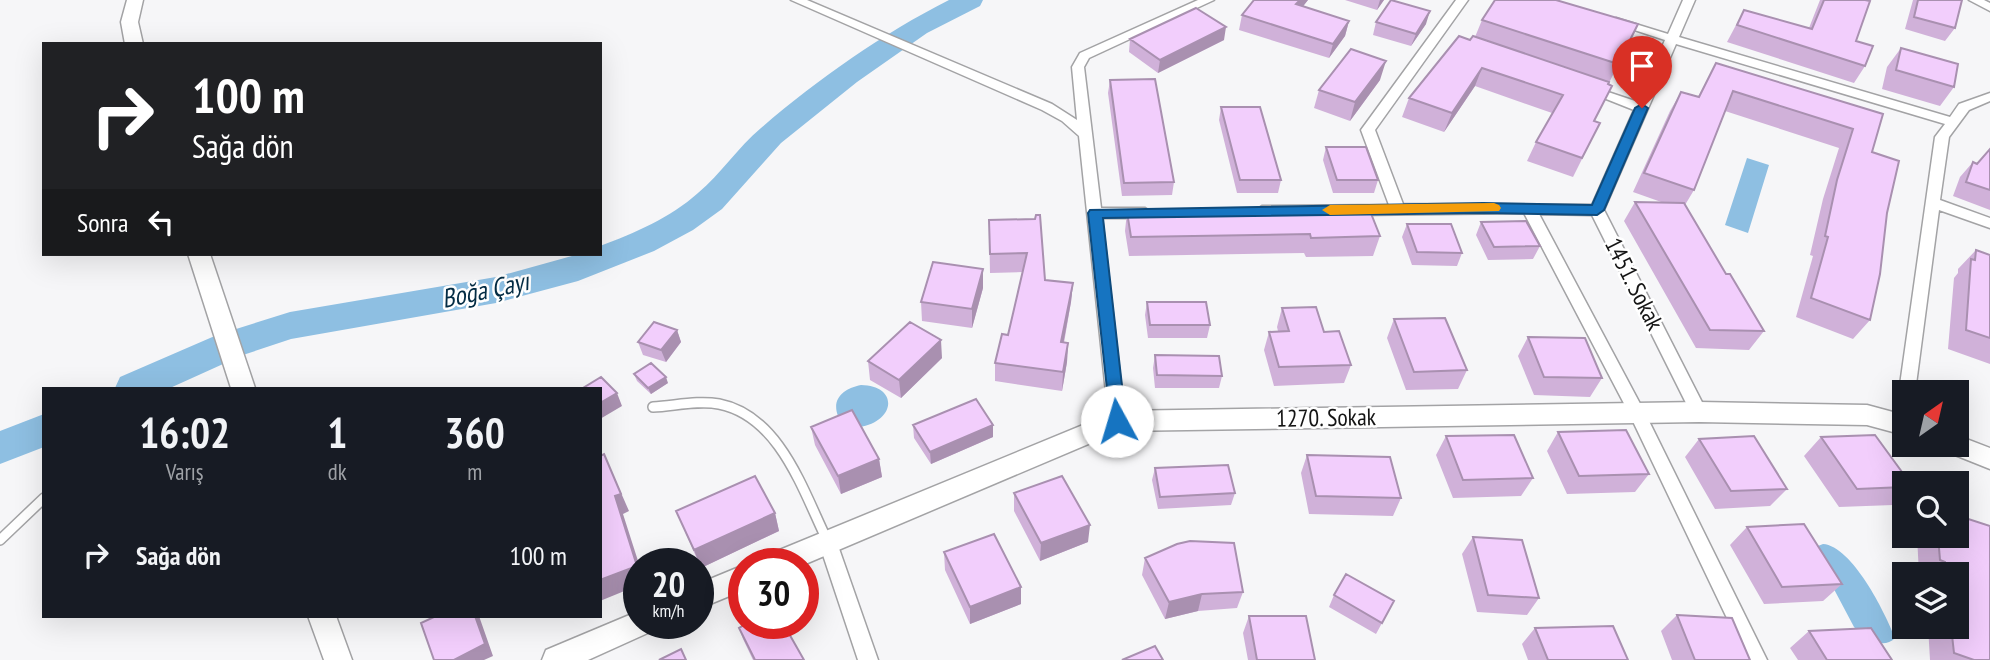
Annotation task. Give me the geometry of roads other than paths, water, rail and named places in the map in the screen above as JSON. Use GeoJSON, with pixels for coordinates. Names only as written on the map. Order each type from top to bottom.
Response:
{"type":"FeatureCollection","features":[{"type":"Feature","properties":{"kind":"street"},"geometry":{"type":"LineString","coordinates":[[133,42],[129,29],[131,5],[135,0]]}},
{"type":"Feature","properties":{"kind":"street"},"geometry":{"type":"LineString","coordinates":[[797,0],[1047,107],[1067,118],[1086,135]]}},
{"type":"Feature","properties":{"kind":"street"},"geometry":{"type":"LineString","coordinates":[[1117,421],[1078,67],[1084,56],[1208,0]]}},
{"type":"Feature","properties":{"kind":"street"},"geometry":{"type":"LineString","coordinates":[[1398,209],[1368,130],[1442,39],[1462,0]]}},
{"type":"Feature","properties":{"kind":"street","name":"1451. Sokak"},"geometry":{"type":"LineString","coordinates":[[1689,0],[1597,210],[1699,412]]}},
{"type":"Feature","properties":{"kind":"street"},"geometry":{"type":"LineString","coordinates":[[1975,0],[1990,8]]}},
{"type":"Feature","properties":{"kind":"street"},"geometry":{"type":"LineString","coordinates":[[1606,19],[1953,122]]}},
{"type":"Feature","properties":{"kind":"street"},"geometry":{"type":"LineString","coordinates":[[1577,86],[1642,108]]}},
{"type":"Feature","properties":{"kind":"street"},"geometry":{"type":"LineString","coordinates":[[1909,380],[1942,137],[1964,107],[1990,97]]}},
{"type":"Feature","properties":{"kind":"street"},"geometry":{"type":"LineString","coordinates":[[1933,204],[1990,223]]}},
{"type":"Feature","properties":{"kind":"street"},"geometry":{"type":"LineString","coordinates":[[1529,209],[1637,413],[1757,660]]}},
{"type":"Feature","properties":{"kind":"street"},"geometry":{"type":"LineString","coordinates":[[1247,211],[1597,210]]}},
{"type":"Feature","properties":{"kind":"street"},"geometry":{"type":"LineString","coordinates":[[1095,213],[1164,212]]}},
{"type":"Feature","properties":{"kind":"street"},"geometry":{"type":"LineString","coordinates":[[200,256],[239,378]]}},
{"type":"Feature","properties":{"kind":"street","name":"1270. Sokak"},"geometry":{"type":"LineString","coordinates":[[810,548],[1117,421],[1699,412],[1867,415],[1892,418]]}},
{"type":"Feature","properties":{"kind":"street"},"geometry":{"type":"LineString","coordinates":[[1969,450],[1990,459]]}},
{"type":"Feature","properties":{"kind":"street"},"geometry":{"type":"LineString","coordinates":[[827,540],[868,660]]}},
{"type":"Feature","properties":{"kind":"street"},"geometry":{"type":"LineString","coordinates":[[323,618],[338,660]]}},
{"type":"Feature","properties":{"kind":"street"},"geometry":{"type":"LineString","coordinates":[[556,660],[623,630]]}},
{"type":"Feature","properties":{"kind":"lane"},"geometry":{"type":"LineString","coordinates":[[653,407],[719,404],[758,421],[774,437],[827,540]]}},
{"type":"Feature","properties":{"kind":"lane"},"geometry":{"type":"LineString","coordinates":[[0,540],[42,500]]}},
{"type":"Feature","properties":{"kind":"water"},"geometry":{"type":"Polygon","coordinates":[[[1747,158],[1769,165],[1748,233],[1725,225],[1747,158]]]}},
{"type":"Feature","properties":{"kind":"water"},"geometry":{"type":"Polygon","coordinates":[[[861,385],[882,391],[887,397],[888,405],[880,418],[859,427],[838,416],[836,404],[845,391],[861,385]]]}},
{"type":"Feature","properties":{"kind":"water"},"geometry":{"type":"Polygon","coordinates":[[[1823,544],[1834,548],[1856,568],[1884,613],[1894,639],[1890,642],[1879,643],[1854,627],[1818,559],[1818,546],[1823,544]]]}},
{"type":"Feature","properties":{"kind":"waterway","name":"Boğa Çayı"},"geometry":{"type":"LineString","coordinates":[[136,387],[230,345],[290,326],[496,290],[566,272],[642,243],[681,222],[710,201],[770,136],[847,76],[917,27],[970,0]]}},
{"type":"Feature","properties":{"kind":"waterway","name":"Boğa Çayı"},"geometry":{"type":"LineString","coordinates":[[0,448],[42,431]]}}]}
